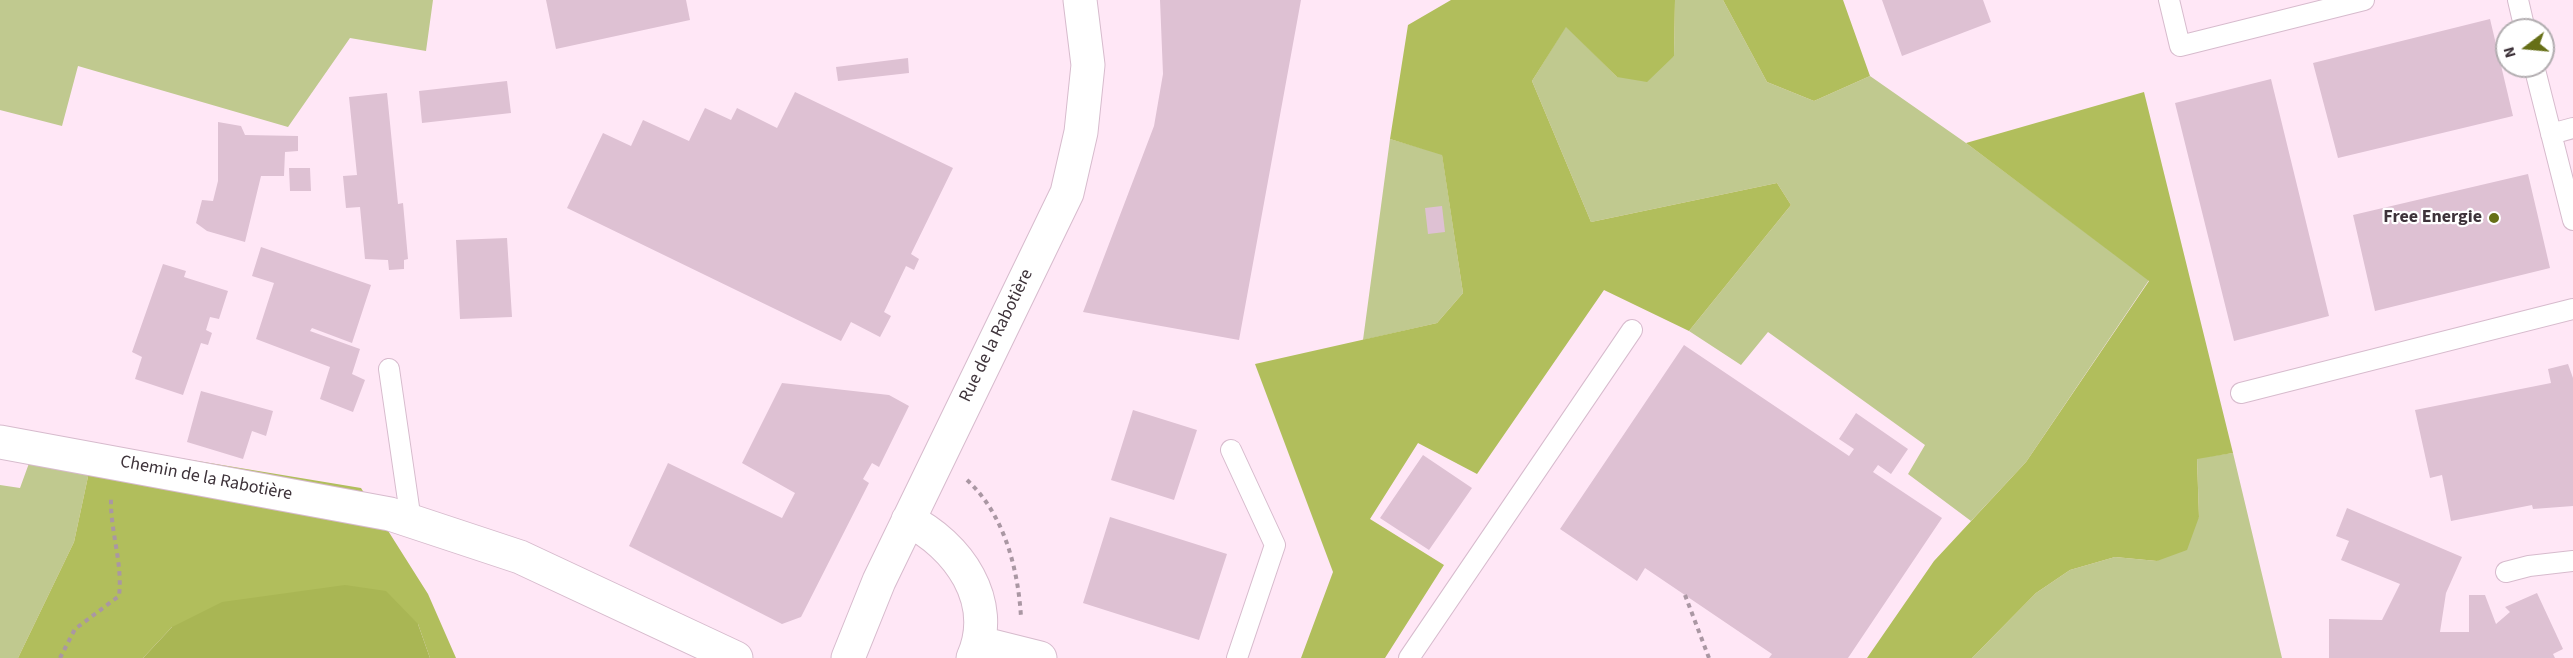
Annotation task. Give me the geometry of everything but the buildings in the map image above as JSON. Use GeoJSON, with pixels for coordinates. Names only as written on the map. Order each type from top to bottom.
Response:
{"type":"FeatureCollection","features":[{"type":"Feature","properties":{"kind":"street","name":"Rue de la Rabotière"},"geometry":{"type":"LineString","coordinates":[[848,658],[908,520],[1067,193],[1081,132],[1088,65],[1080,0]]}},
{"type":"Feature","properties":{"kind":"street","name":"Chemin de la Rabotière"},"geometry":{"type":"LineString","coordinates":[[0,442],[390,514],[520,557],[736,658]]}},
{"type":"Feature","properties":{"kind":"street"},"geometry":{"type":"LineString","coordinates":[[908,520],[942,540],[968,574],[980,612],[977,650],[1028,654]]}},
{"type":"Feature","properties":{"kind":"lane"},"geometry":{"type":"LineString","coordinates":[[2169,0],[2180,46],[2314,6],[2364,0]]}},
{"type":"Feature","properties":{"kind":"lane"},"geometry":{"type":"LineString","coordinates":[[2518,0],[2522,18]]}},
{"type":"Feature","properties":{"kind":"lane"},"geometry":{"type":"LineString","coordinates":[[2537,78],[2573,220]]}},
{"type":"Feature","properties":{"kind":"lane"},"geometry":{"type":"LineString","coordinates":[[2551,134],[2573,128]]}},
{"type":"Feature","properties":{"kind":"lane"},"geometry":{"type":"LineString","coordinates":[[2241,393],[2573,309]]}},
{"type":"Feature","properties":{"kind":"lane"},"geometry":{"type":"LineString","coordinates":[[1409,658],[1632,330]]}},
{"type":"Feature","properties":{"kind":"lane"},"geometry":{"type":"LineString","coordinates":[[389,369],[411,521]]}},
{"type":"Feature","properties":{"kind":"lane"},"geometry":{"type":"LineString","coordinates":[[1231,450],[1275,545],[1237,658]]}},
{"type":"Feature","properties":{"kind":"lane"},"geometry":{"type":"LineString","coordinates":[[2506,572],[2529,566],[2573,561]]}},
{"type":"Feature","properties":{"kind":"path"},"geometry":{"type":"LineString","coordinates":[[60,658],[75,629],[119,596],[121,582],[110,518],[112,461]]}},
{"type":"Feature","properties":{"kind":"path"},"geometry":{"type":"LineString","coordinates":[[937,461],[961,474],[982,494],[1003,534],[1020,598],[1021,627],[1028,654]]}},
{"type":"Feature","properties":{"kind":"path"},"geometry":{"type":"LineString","coordinates":[[1685,595],[1709,658]]}},
{"type":"Feature","properties":{"kind":"shaded area"},"geometry":{"type":"Polygon","coordinates":[[[0,0],[433,0],[426,51],[350,38],[288,127],[78,66],[62,126],[0,110],[0,0]]]}},
{"type":"Feature","properties":{"kind":"shaded area"},"geometry":{"type":"Polygon","coordinates":[[[1451,0],[1675,0],[1674,56],[1647,82],[1617,77],[1566,27],[1532,81],[1591,222],[1777,183],[1791,205],[1689,331],[1604,290],[1477,474],[1418,443],[1370,519],[1444,565],[1385,658],[1301,658],[1333,572],[1255,364],[1437,323],[1463,293],[1442,155],[1390,139],[1408,25],[1451,0]]]}},
{"type":"Feature","properties":{"kind":"shaded area"},"geometry":{"type":"Polygon","coordinates":[[[1675,0],[1723,0],[1767,82],[1814,101],[1870,76],[1966,143],[2149,280],[2026,462],[1971,521],[1908,474],[1925,445],[1768,332],[1741,365],[1689,331],[1791,205],[1777,183],[1591,222],[1532,81],[1566,26],[1617,77],[1674,56],[1675,0]]]}},
{"type":"Feature","properties":{"kind":"shaded area"},"geometry":{"type":"Polygon","coordinates":[[[1723,0],[1843,0],[1870,76],[1814,101],[1767,82],[1723,0]]]}},
{"type":"Feature","properties":{"kind":"shaded area"},"geometry":{"type":"Polygon","coordinates":[[[2144,92],[2233,453],[2197,459],[2199,517],[2187,550],[2157,561],[2115,557],[2070,570],[2036,593],[1972,658],[1867,658],[1934,561],[2026,462],[2149,281],[1966,143],[2144,92]]]}},
{"type":"Feature","properties":{"kind":"shaded area"},"geometry":{"type":"Polygon","coordinates":[[[1390,139],[1442,154],[1463,293],[1437,323],[1363,340],[1390,139]]]}},
{"type":"Feature","properties":{"kind":"shaded area"},"geometry":{"type":"Polygon","coordinates":[[[40,433],[95,444],[74,542],[18,658],[0,658],[0,485],[20,488],[40,433]]]}},
{"type":"Feature","properties":{"kind":"shaded area"},"geometry":{"type":"Polygon","coordinates":[[[95,444],[361,488],[428,594],[456,658],[430,658],[418,624],[172,627],[143,658],[18,658],[74,542],[95,444]]]}},
{"type":"Feature","properties":{"kind":"shaded area"},"geometry":{"type":"Polygon","coordinates":[[[2233,453],[2282,658],[1972,658],[2036,593],[2070,570],[2115,557],[2157,561],[2199,517],[2197,458],[2233,453]]]}},
{"type":"Feature","properties":{"kind":"shaded area"},"geometry":{"type":"Polygon","coordinates":[[[345,585],[386,591],[418,624],[430,658],[143,658],[172,627],[222,602],[345,585]]]}},
{"type":"Feature","properties":{"kind":"place","name":"Free Energie"},"geometry":{"type":"Point","coordinates":[2494,218]}}]}
